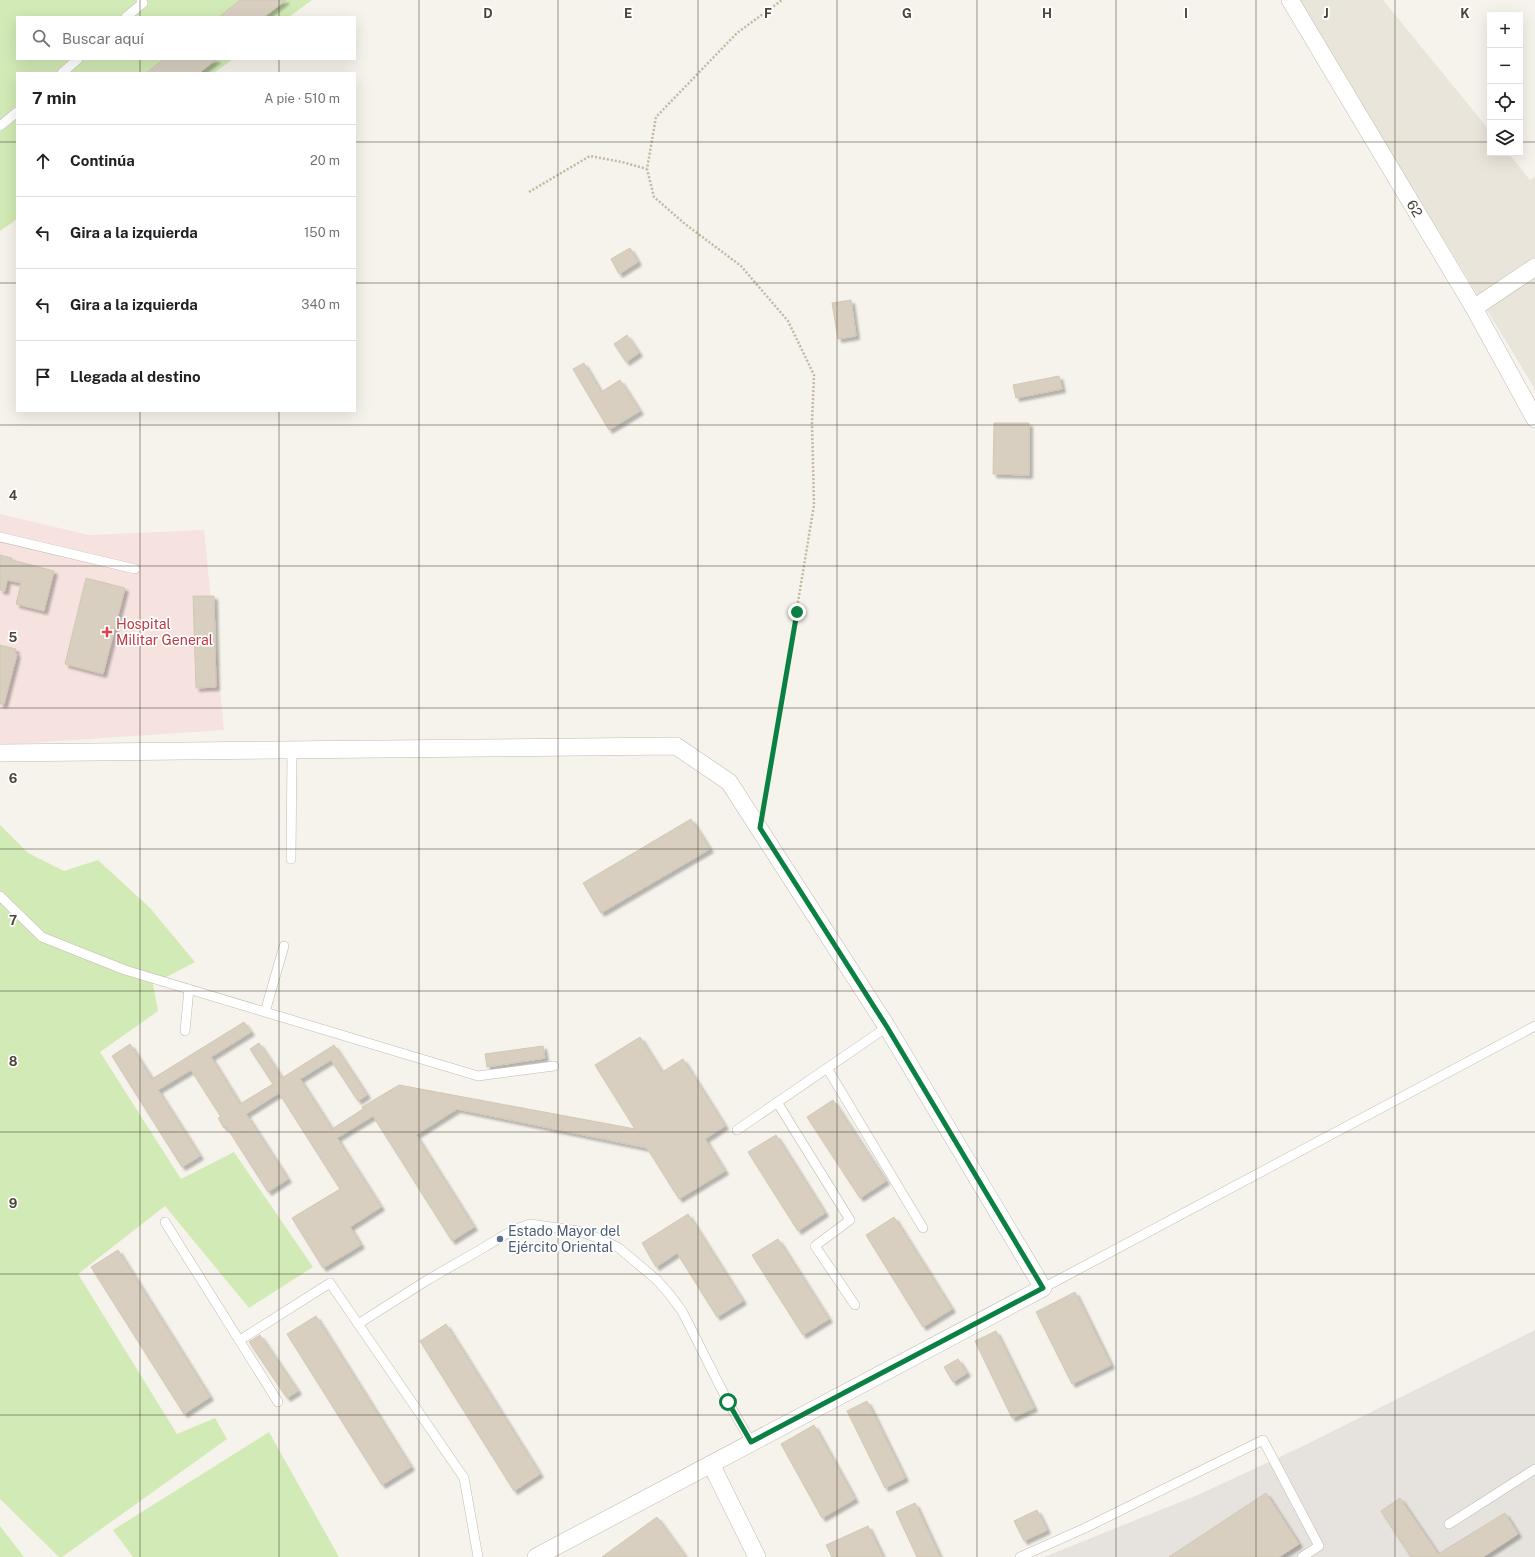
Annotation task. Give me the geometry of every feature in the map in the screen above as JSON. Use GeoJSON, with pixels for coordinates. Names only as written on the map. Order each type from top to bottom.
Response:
{"type":"FeatureCollection","features":[{"type":"Feature","properties":{"kind":"street","name":"62"},"geometry":{"type":"LineString","coordinates":[[1290,0],[1474,308],[1535,418]]}},
{"type":"Feature","properties":{"kind":"street"},"geometry":{"type":"LineString","coordinates":[[1474,308],[1535,267]]}},
{"type":"Feature","properties":{"kind":"street"},"geometry":{"type":"LineString","coordinates":[[0,753],[676,746],[729,782],[760,828],[887,1027],[1043,1288],[536,1557]]}},
{"type":"Feature","properties":{"kind":"street"},"geometry":{"type":"LineString","coordinates":[[711,1464],[757,1557]]}},
{"type":"Feature","properties":{"kind":"lane"},"geometry":{"type":"LineString","coordinates":[[127,16],[143,3],[141,0]]}},
{"type":"Feature","properties":{"kind":"lane"},"geometry":{"type":"LineString","coordinates":[[63,72],[77,60]]}},
{"type":"Feature","properties":{"kind":"lane"},"geometry":{"type":"LineString","coordinates":[[0,126],[16,113]]}},
{"type":"Feature","properties":{"kind":"lane"},"geometry":{"type":"LineString","coordinates":[[0,537],[135,570]]}},
{"type":"Feature","properties":{"kind":"lane"},"geometry":{"type":"LineString","coordinates":[[291,859],[292,750]]}},
{"type":"Feature","properties":{"kind":"lane"},"geometry":{"type":"LineString","coordinates":[[0,896],[42,937],[126,970],[478,1076],[554,1066]]}},
{"type":"Feature","properties":{"kind":"lane"},"geometry":{"type":"LineString","coordinates":[[265,1012],[284,946]]}},
{"type":"Feature","properties":{"kind":"lane"},"geometry":{"type":"LineString","coordinates":[[184,1031],[189,989]]}},
{"type":"Feature","properties":{"kind":"lane"},"geometry":{"type":"LineString","coordinates":[[1043,1288],[1535,1026]]}},
{"type":"Feature","properties":{"kind":"lane"},"geometry":{"type":"LineString","coordinates":[[737,1130],[887,1027]]}},
{"type":"Feature","properties":{"kind":"lane"},"geometry":{"type":"LineString","coordinates":[[827,1068],[923,1228]]}},
{"type":"Feature","properties":{"kind":"lane"},"geometry":{"type":"LineString","coordinates":[[777,1102],[850,1220],[815,1246],[855,1305]]}},
{"type":"Feature","properties":{"kind":"lane"},"geometry":{"type":"LineString","coordinates":[[165,1222],[278,1402]]}},
{"type":"Feature","properties":{"kind":"lane"},"geometry":{"type":"LineString","coordinates":[[358,1324],[429,1279],[514,1230],[530,1224],[579,1231],[619,1248],[657,1280],[670,1295],[682,1311],[728,1402],[751,1442]]}},
{"type":"Feature","properties":{"kind":"lane"},"geometry":{"type":"LineString","coordinates":[[240,1340],[330,1283],[464,1478],[478,1557]]}},
{"type":"Feature","properties":{"kind":"lane"},"geometry":{"type":"LineString","coordinates":[[1020,1557],[1085,1528],[1263,1440],[1319,1546],[1302,1557]]}},
{"type":"Feature","properties":{"kind":"lane"},"geometry":{"type":"LineString","coordinates":[[1449,1524],[1535,1469]]}},
{"type":"Feature","properties":{"kind":"path"},"geometry":{"type":"LineString","coordinates":[[760,828],[814,505],[812,423],[814,375],[788,321],[742,266],[685,224],[654,196],[647,169],[656,117],[737,32],[782,0]]}},
{"type":"Feature","properties":{"kind":"path"},"geometry":{"type":"LineString","coordinates":[[529,192],[590,156],[622,162],[647,169]]}},
{"type":"Feature","properties":{"kind":"shaded area"},"geometry":{"type":"Polygon","coordinates":[[[1298,0],[1383,0],[1487,127],[1487,156],[1510,156],[1530,180],[1535,177],[1535,389],[1298,0]]]}},
{"type":"Feature","properties":{"kind":"shaded area","name":"Hospital Militar General"},"geometry":{"type":"Polygon","coordinates":[[[0,514],[89,535],[204,530],[224,730],[0,745],[0,514]]]}},
{"type":"Feature","properties":{"kind":"shaded area"},"geometry":{"type":"Polygon","coordinates":[[[1535,1330],[1535,1557],[1044,1557],[1200,1494],[1303,1446],[1535,1330]]]}},
{"type":"Feature","properties":{"kind":"green space"},"geometry":{"type":"Polygon","coordinates":[[[0,0],[312,0],[290,16],[16,16],[16,60],[232,60],[215,72],[16,72],[16,220],[0,231],[0,0]]]}},
{"type":"Feature","properties":{"kind":"green space"},"geometry":{"type":"Polygon","coordinates":[[[0,825],[28,853],[64,871],[98,860],[150,908],[195,962],[153,984],[158,1011],[100,1052],[181,1179],[234,1152],[313,1267],[249,1308],[165,1206],[78,1274],[177,1434],[215,1418],[227,1439],[62,1557],[59,1557],[0,1499],[0,825]]]}},
{"type":"Feature","properties":{"kind":"green space"},"geometry":{"type":"Polygon","coordinates":[[[269,1432],[339,1557],[133,1557],[113,1530],[269,1432]]]}},
{"type":"Feature","properties":{"kind":"green space"},"geometry":{"type":"Polygon","coordinates":[[[0,1526],[24,1557],[0,1557],[0,1526]]]}},
{"type":"Feature","properties":{"kind":"building"},"geometry":{"type":"Polygon","coordinates":[[[240,0],[286,0],[265,16],[220,16],[240,0]]]}},
{"type":"Feature","properties":{"kind":"building"},"geometry":{"type":"Polygon","coordinates":[[[163,60],[216,60],[200,72],[147,72],[163,60]]]}},
{"type":"Feature","properties":{"kind":"building"},"geometry":{"type":"Polygon","coordinates":[[[630,248],[638,262],[619,274],[611,259],[630,248]]]}},
{"type":"Feature","properties":{"kind":"building"},"geometry":{"type":"Polygon","coordinates":[[[851,300],[856,336],[838,339],[832,303],[851,300]]]}},
{"type":"Feature","properties":{"kind":"building"},"geometry":{"type":"Polygon","coordinates":[[[627,335],[639,353],[626,362],[614,344],[627,335]]]}},
{"type":"Feature","properties":{"kind":"building"},"geometry":{"type":"Polygon","coordinates":[[[584,363],[601,392],[620,380],[640,411],[609,430],[573,369],[584,363]]]}},
{"type":"Feature","properties":{"kind":"building"},"geometry":{"type":"Polygon","coordinates":[[[1059,376],[1062,389],[1016,398],[1013,385],[1059,376]]]}},
{"type":"Feature","properties":{"kind":"building"},"geometry":{"type":"Polygon","coordinates":[[[994,423],[1029,423],[1029,475],[993,474],[994,423]]]}},
{"type":"Feature","properties":{"kind":"building"},"geometry":{"type":"Polygon","coordinates":[[[0,555],[12,558],[12,560],[54,571],[44,611],[16,604],[21,583],[7,580],[5,591],[0,590],[0,555]]]}},
{"type":"Feature","properties":{"kind":"building"},"geometry":{"type":"Polygon","coordinates":[[[86,578],[125,588],[103,674],[65,664],[86,578]]]}},
{"type":"Feature","properties":{"kind":"building"},"geometry":{"type":"Polygon","coordinates":[[[193,596],[214,596],[216,687],[196,688],[193,596]]]}},
{"type":"Feature","properties":{"kind":"building"},"geometry":{"type":"Polygon","coordinates":[[[0,645],[16,649],[15,653],[17,654],[4,704],[0,704],[0,645]]]}},
{"type":"Feature","properties":{"kind":"building"},"geometry":{"type":"Polygon","coordinates":[[[691,819],[710,849],[601,913],[583,883],[691,819]]]}},
{"type":"Feature","properties":{"kind":"building"},"geometry":{"type":"Polygon","coordinates":[[[244,1022],[251,1032],[211,1057],[240,1104],[273,1084],[250,1049],[259,1043],[282,1078],[334,1045],[367,1095],[358,1101],[331,1060],[300,1079],[332,1129],[363,1109],[362,1107],[399,1085],[635,1129],[595,1065],[640,1037],[662,1072],[683,1059],[725,1126],[705,1139],[725,1171],[679,1199],[647,1148],[457,1109],[416,1135],[474,1227],[452,1241],[373,1116],[337,1138],[381,1207],[350,1227],[361,1245],[323,1268],[292,1218],[340,1189],[279,1093],[246,1114],[288,1179],[268,1192],[226,1126],[224,1128],[218,1118],[221,1117],[191,1070],[158,1090],[200,1156],[182,1167],[112,1056],[130,1044],[152,1079],[244,1022]]]}},
{"type":"Feature","properties":{"kind":"building"},"geometry":{"type":"Polygon","coordinates":[[[543,1046],[545,1058],[487,1067],[485,1054],[543,1046]]]}},
{"type":"Feature","properties":{"kind":"building"},"geometry":{"type":"Polygon","coordinates":[[[833,1100],[886,1181],[860,1198],[807,1117],[833,1100]]]}},
{"type":"Feature","properties":{"kind":"building"},"geometry":{"type":"Polygon","coordinates":[[[776,1135],[825,1213],[798,1231],[748,1152],[776,1135]]]}},
{"type":"Feature","properties":{"kind":"building"},"geometry":{"type":"Polygon","coordinates":[[[688,1214],[743,1301],[717,1317],[677,1253],[656,1267],[642,1243],[688,1214]]]}},
{"type":"Feature","properties":{"kind":"building"},"geometry":{"type":"Polygon","coordinates":[[[894,1217],[952,1309],[923,1327],[866,1235],[894,1217]]]}},
{"type":"Feature","properties":{"kind":"building"},"geometry":{"type":"Polygon","coordinates":[[[778,1239],[829,1319],[803,1335],[752,1255],[778,1239]]]}},
{"type":"Feature","properties":{"kind":"building"},"geometry":{"type":"Polygon","coordinates":[[[118,1250],[210,1397],[184,1414],[91,1267],[118,1250]]]}},
{"type":"Feature","properties":{"kind":"building"},"geometry":{"type":"Polygon","coordinates":[[[1075,1292],[1111,1365],[1072,1384],[1036,1312],[1075,1292]]]}},
{"type":"Feature","properties":{"kind":"building"},"geometry":{"type":"Polygon","coordinates":[[[316,1316],[411,1467],[382,1485],[287,1334],[316,1316]]]}},
{"type":"Feature","properties":{"kind":"building"},"geometry":{"type":"Polygon","coordinates":[[[446,1324],[540,1474],[514,1491],[420,1341],[446,1324]]]}},
{"type":"Feature","properties":{"kind":"building"},"geometry":{"type":"Polygon","coordinates":[[[996,1331],[1034,1408],[1012,1418],[975,1341],[996,1331]]]}},
{"type":"Feature","properties":{"kind":"building"},"geometry":{"type":"Polygon","coordinates":[[[260,1335],[298,1391],[287,1398],[249,1342],[260,1335]]]}},
{"type":"Feature","properties":{"kind":"building"},"geometry":{"type":"Polygon","coordinates":[[[958,1359],[967,1373],[953,1382],[944,1367],[958,1359]]]}},
{"type":"Feature","properties":{"kind":"building"},"geometry":{"type":"Polygon","coordinates":[[[867,1401],[905,1478],[885,1488],[847,1411],[867,1401]]]}},
{"type":"Feature","properties":{"kind":"building"},"geometry":{"type":"Polygon","coordinates":[[[814,1425],[855,1499],[822,1518],[781,1444],[814,1425]]]}},
{"type":"Feature","properties":{"kind":"building"},"geometry":{"type":"Polygon","coordinates":[[[1266,1493],[1299,1544],[1279,1557],[1169,1557],[1266,1493]]]}},
{"type":"Feature","properties":{"kind":"building"},"geometry":{"type":"Polygon","coordinates":[[[1400,1498],[1438,1554],[1505,1513],[1518,1534],[1483,1557],[1411,1557],[1381,1511],[1400,1498]]]}},
{"type":"Feature","properties":{"kind":"building"},"geometry":{"type":"Polygon","coordinates":[[[915,1503],[940,1557],[917,1557],[896,1512],[915,1503]]]}},
{"type":"Feature","properties":{"kind":"building"},"geometry":{"type":"Polygon","coordinates":[[[1037,1510],[1047,1530],[1024,1541],[1014,1521],[1037,1510]]]}},
{"type":"Feature","properties":{"kind":"building"},"geometry":{"type":"Polygon","coordinates":[[[657,1517],[686,1557],[602,1557],[657,1517]]]}},
{"type":"Feature","properties":{"kind":"building"},"geometry":{"type":"Polygon","coordinates":[[[868,1526],[883,1557],[832,1557],[826,1545],[868,1526]]]}},
{"type":"Feature","properties":{"kind":"place","name":"Hospital Militar General"},"geometry":{"type":"Point","coordinates":[107,632]}},
{"type":"Feature","properties":{"kind":"place","name":"Estado Mayor del Ejército Oriental"},"geometry":{"type":"Point","coordinates":[500,1239]}},
{"type":"Feature","properties":{"kind":"route"},"geometry":{"type":"LineString","coordinates":[[728,1402],[751,1442],[1043,1288],[887,1027],[760,828],[797,612]]}}]}
